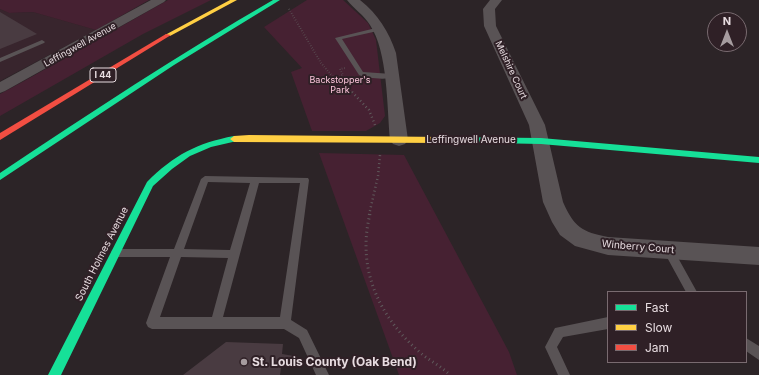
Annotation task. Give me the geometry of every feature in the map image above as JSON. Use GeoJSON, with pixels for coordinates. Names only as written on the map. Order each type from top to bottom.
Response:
{"type":"FeatureCollection","features":[{"type":"Feature","properties":{"kind":"main road","name":"I 44"},"geometry":{"type":"LineString","coordinates":[[0,138],[165,38],[234,0]]}},
{"type":"Feature","properties":{"kind":"main road","name":"I 44"},"geometry":{"type":"LineString","coordinates":[[0,177],[108,104],[224,30],[277,0]]}},
{"type":"Feature","properties":{"kind":"main road"},"geometry":{"type":"LineString","coordinates":[[36,164],[108,104]]}},
{"type":"Feature","properties":{"kind":"main road","name":"Leffingwell Avenue"},"geometry":{"type":"LineString","coordinates":[[184,153],[199,147],[228,140],[249,138],[378,139],[541,141],[759,160]]}},
{"type":"Feature","properties":{"kind":"main road","name":"South Holmes Avenue"},"geometry":{"type":"LineString","coordinates":[[54,375],[150,184],[160,171],[184,153]]}},
{"type":"Feature","properties":{"kind":"street","name":"Leffingwell Avenue"},"geometry":{"type":"LineString","coordinates":[[0,88],[160,0]]}},
{"type":"Feature","properties":{"kind":"street"},"geometry":{"type":"LineString","coordinates":[[353,0],[370,15],[380,29],[390,53],[399,140]]}},
{"type":"Feature","properties":{"kind":"street","name":"Melshire Court"},"geometry":{"type":"LineString","coordinates":[[496,0],[489,9],[490,26],[536,125],[541,141]]}},
{"type":"Feature","properties":{"kind":"street","name":"Winberry Court"},"geometry":{"type":"LineString","coordinates":[[541,141],[542,159],[556,213],[562,223],[579,239],[592,243],[759,256]]}},
{"type":"Feature","properties":{"kind":"lane"},"geometry":{"type":"LineString","coordinates":[[380,29],[338,38],[361,74],[370,76],[392,76]]}},
{"type":"Feature","properties":{"kind":"lane"},"geometry":{"type":"LineString","coordinates":[[0,60],[42,42]]}},
{"type":"Feature","properties":{"kind":"lane"},"geometry":{"type":"LineString","coordinates":[[285,323],[305,180],[205,179],[152,323],[285,323],[303,334],[323,375]]}},
{"type":"Feature","properties":{"kind":"lane"},"geometry":{"type":"LineString","coordinates":[[216,323],[255,180]]}},
{"type":"Feature","properties":{"kind":"lane"},"geometry":{"type":"LineString","coordinates":[[668,250],[691,291]]}},
{"type":"Feature","properties":{"kind":"lane"},"geometry":{"type":"LineString","coordinates":[[115,252],[234,254]]}},
{"type":"Feature","properties":{"kind":"lane"},"geometry":{"type":"LineString","coordinates":[[564,375],[551,347],[558,332],[607,323]]}},
{"type":"Feature","properties":{"kind":"lane"},"geometry":{"type":"LineString","coordinates":[[747,345],[759,354]]}},
{"type":"Feature","properties":{"kind":"path"},"geometry":{"type":"LineString","coordinates":[[287,6],[324,68],[356,96],[371,112],[374,118],[381,156],[380,169],[365,240],[368,275],[379,304],[396,329],[424,356],[450,375]]}},
{"type":"Feature","properties":{"kind":"shaded area"},"geometry":{"type":"Polygon","coordinates":[[[0,9],[9,13],[33,12],[96,30],[0,81],[0,9]]]}},
{"type":"Feature","properties":{"kind":"green space"},"geometry":{"type":"Polygon","coordinates":[[[0,0],[149,0],[96,30],[33,12],[9,13],[0,9],[0,0]]]}},
{"type":"Feature","properties":{"kind":"green space"},"geometry":{"type":"Polygon","coordinates":[[[168,0],[211,0],[143,34],[0,116],[0,94],[168,0]]]}},
{"type":"Feature","properties":{"kind":"green space","name":"Backstopper's Park"},"geometry":{"type":"Polygon","coordinates":[[[307,0],[343,0],[368,23],[376,40],[385,116],[380,123],[366,131],[312,131],[291,72],[302,68],[264,27],[307,0]]]}},
{"type":"Feature","properties":{"kind":"green space"},"geometry":{"type":"Polygon","coordinates":[[[319,153],[404,155],[509,352],[517,375],[399,375],[319,153]]]}},
{"type":"Feature","properties":{"kind":"building"},"geometry":{"type":"Polygon","coordinates":[[[0,12],[37,34],[0,49],[0,12]]]}},
{"type":"Feature","properties":{"kind":"building","name":"St. Louis County (Oak Bend)"},"geometry":{"type":"Polygon","coordinates":[[[226,342],[283,344],[282,354],[294,356],[281,368],[280,375],[183,375],[226,342]]]}},
{"type":"Feature","properties":{"kind":"traffic: fast"},"geometry":{"type":"LineString","coordinates":[[0,177],[102,108],[206,42],[277,0]]}},
{"type":"Feature","properties":{"kind":"traffic: fast"},"geometry":{"type":"LineString","coordinates":[[54,375],[150,184],[168,166],[178,159],[209,145],[234,139]]}},
{"type":"Feature","properties":{"kind":"traffic: fast"},"geometry":{"type":"LineString","coordinates":[[444,140],[541,141],[759,160]]}},
{"type":"Feature","properties":{"kind":"traffic: slow"},"geometry":{"type":"LineString","coordinates":[[168,35],[234,0]]}},
{"type":"Feature","properties":{"kind":"traffic: slow"},"geometry":{"type":"LineString","coordinates":[[234,139],[444,140]]}},
{"type":"Feature","properties":{"kind":"traffic: jam"},"geometry":{"type":"LineString","coordinates":[[0,137],[168,35]]}},
{"type":"Feature","properties":{"kind":"place","name":"St. Louis County (Oak Bend)"},"geometry":{"type":"Point","coordinates":[244,362]}}]}
